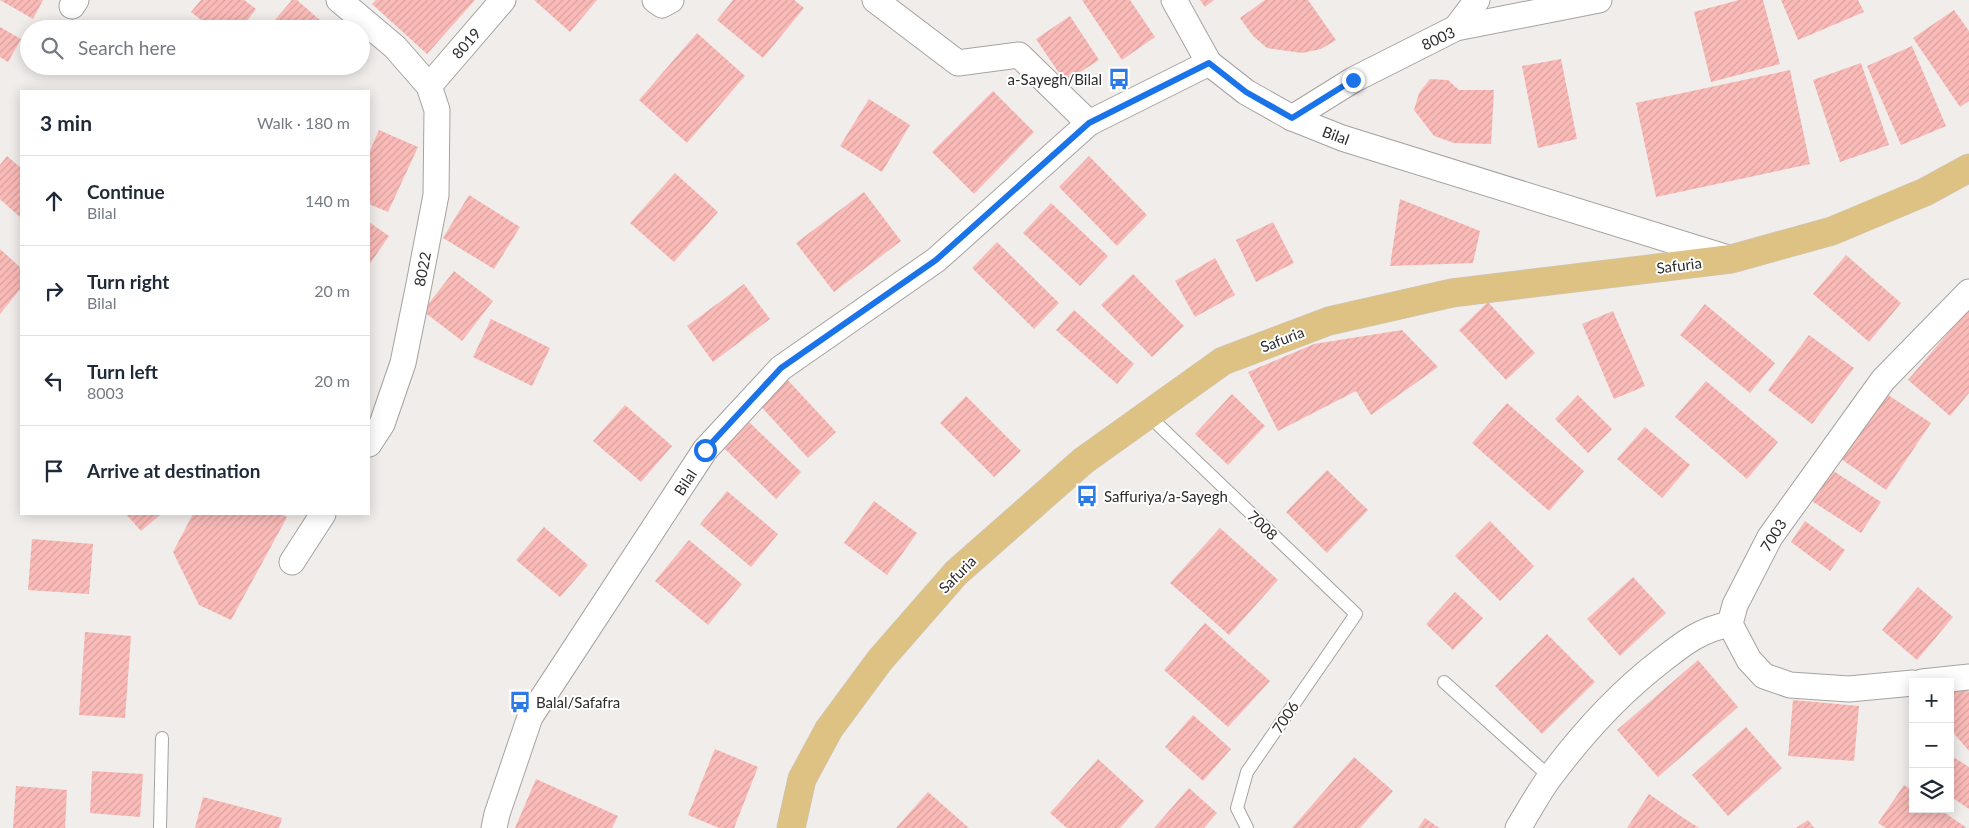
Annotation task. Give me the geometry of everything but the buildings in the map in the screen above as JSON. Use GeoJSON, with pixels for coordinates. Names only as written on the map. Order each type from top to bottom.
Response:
{"type":"FeatureCollection","features":[{"type":"Feature","properties":{"kind":"main road","name":"Safuria"},"geometry":{"type":"LineString","coordinates":[[791,828],[802,779],[829,729],[880,660],[956,573],[1083,461],[1223,362],[1329,320],[1452,293],[1731,259],[1832,232],[1925,192],[1969,168]]}},
{"type":"Feature","properties":{"kind":"street"},"geometry":{"type":"LineString","coordinates":[[339,0],[363,20]]}},
{"type":"Feature","properties":{"kind":"street","name":"8019"},"geometry":{"type":"LineString","coordinates":[[429,86],[503,0]]}},
{"type":"Feature","properties":{"kind":"street"},"geometry":{"type":"LineString","coordinates":[[655,0],[662,5],[671,0]]}},
{"type":"Feature","properties":{"kind":"street"},"geometry":{"type":"LineString","coordinates":[[875,0],[958,63],[1019,55],[1089,123]]}},
{"type":"Feature","properties":{"kind":"street"},"geometry":{"type":"LineString","coordinates":[[1174,0],[1209,63]]}},
{"type":"Feature","properties":{"kind":"street"},"geometry":{"type":"LineString","coordinates":[[1456,28],[1477,0]]}},
{"type":"Feature","properties":{"kind":"street","name":"8003"},"geometry":{"type":"LineString","coordinates":[[1292,118],[1353,80],[1456,28],[1599,0]]}},
{"type":"Feature","properties":{"kind":"street"},"geometry":{"type":"LineString","coordinates":[[370,26],[395,47],[429,86]]}},
{"type":"Feature","properties":{"kind":"street","name":"Bilal"},"geometry":{"type":"LineString","coordinates":[[494,828],[530,717],[705,450],[781,368],[936,260],[1089,123],[1209,63],[1246,92],[1292,118],[1342,138],[1731,259]]}},
{"type":"Feature","properties":{"kind":"street","name":"8022"},"geometry":{"type":"LineString","coordinates":[[370,442],[382,424],[403,363],[436,195],[437,110],[429,86]]}},
{"type":"Feature","properties":{"kind":"street","name":"7003"},"geometry":{"type":"LineString","coordinates":[[1730,624],[1735,605],[1770,537],[1781,521],[1883,380],[1969,292]]}},
{"type":"Feature","properties":{"kind":"street"},"geometry":{"type":"LineString","coordinates":[[292,562],[322,515]]}},
{"type":"Feature","properties":{"kind":"street"},"geometry":{"type":"LineString","coordinates":[[1518,828],[1550,777],[1603,712],[1650,670],[1692,637],[1712,627],[1730,624],[1749,660],[1764,676],[1790,685],[1849,690],[1909,683]]}},
{"type":"Feature","properties":{"kind":"street"},"geometry":{"type":"LineString","coordinates":[[1954,679],[1969,677]]}},
{"type":"Feature","properties":{"kind":"lane","name":"7008"},"geometry":{"type":"LineString","coordinates":[[1148,415],[1356,614]]}},
{"type":"Feature","properties":{"kind":"lane","name":"7006"},"geometry":{"type":"LineString","coordinates":[[1247,828],[1237,808],[1248,772],[1356,614]]}},
{"type":"Feature","properties":{"kind":"lane"},"geometry":{"type":"LineString","coordinates":[[1444,682],[1550,777]]}},
{"type":"Feature","properties":{"kind":"lane"},"geometry":{"type":"LineString","coordinates":[[160,828],[162,738]]}},
{"type":"Feature","properties":{"kind":"place","name":"a-Sayegh/Bilal"},"geometry":{"type":"Point","coordinates":[1119,79]}},
{"type":"Feature","properties":{"kind":"place","name":"Saffuriya/a-Sayegh"},"geometry":{"type":"Point","coordinates":[1087,496]}},
{"type":"Feature","properties":{"kind":"place","name":"Balal/Safafra"},"geometry":{"type":"Point","coordinates":[520,702]}},
{"type":"Feature","properties":{"kind":"route"},"geometry":{"type":"LineString","coordinates":[[705,450],[781,368],[936,260],[1089,123],[1209,63],[1246,92],[1292,118],[1353,80]]}}]}
